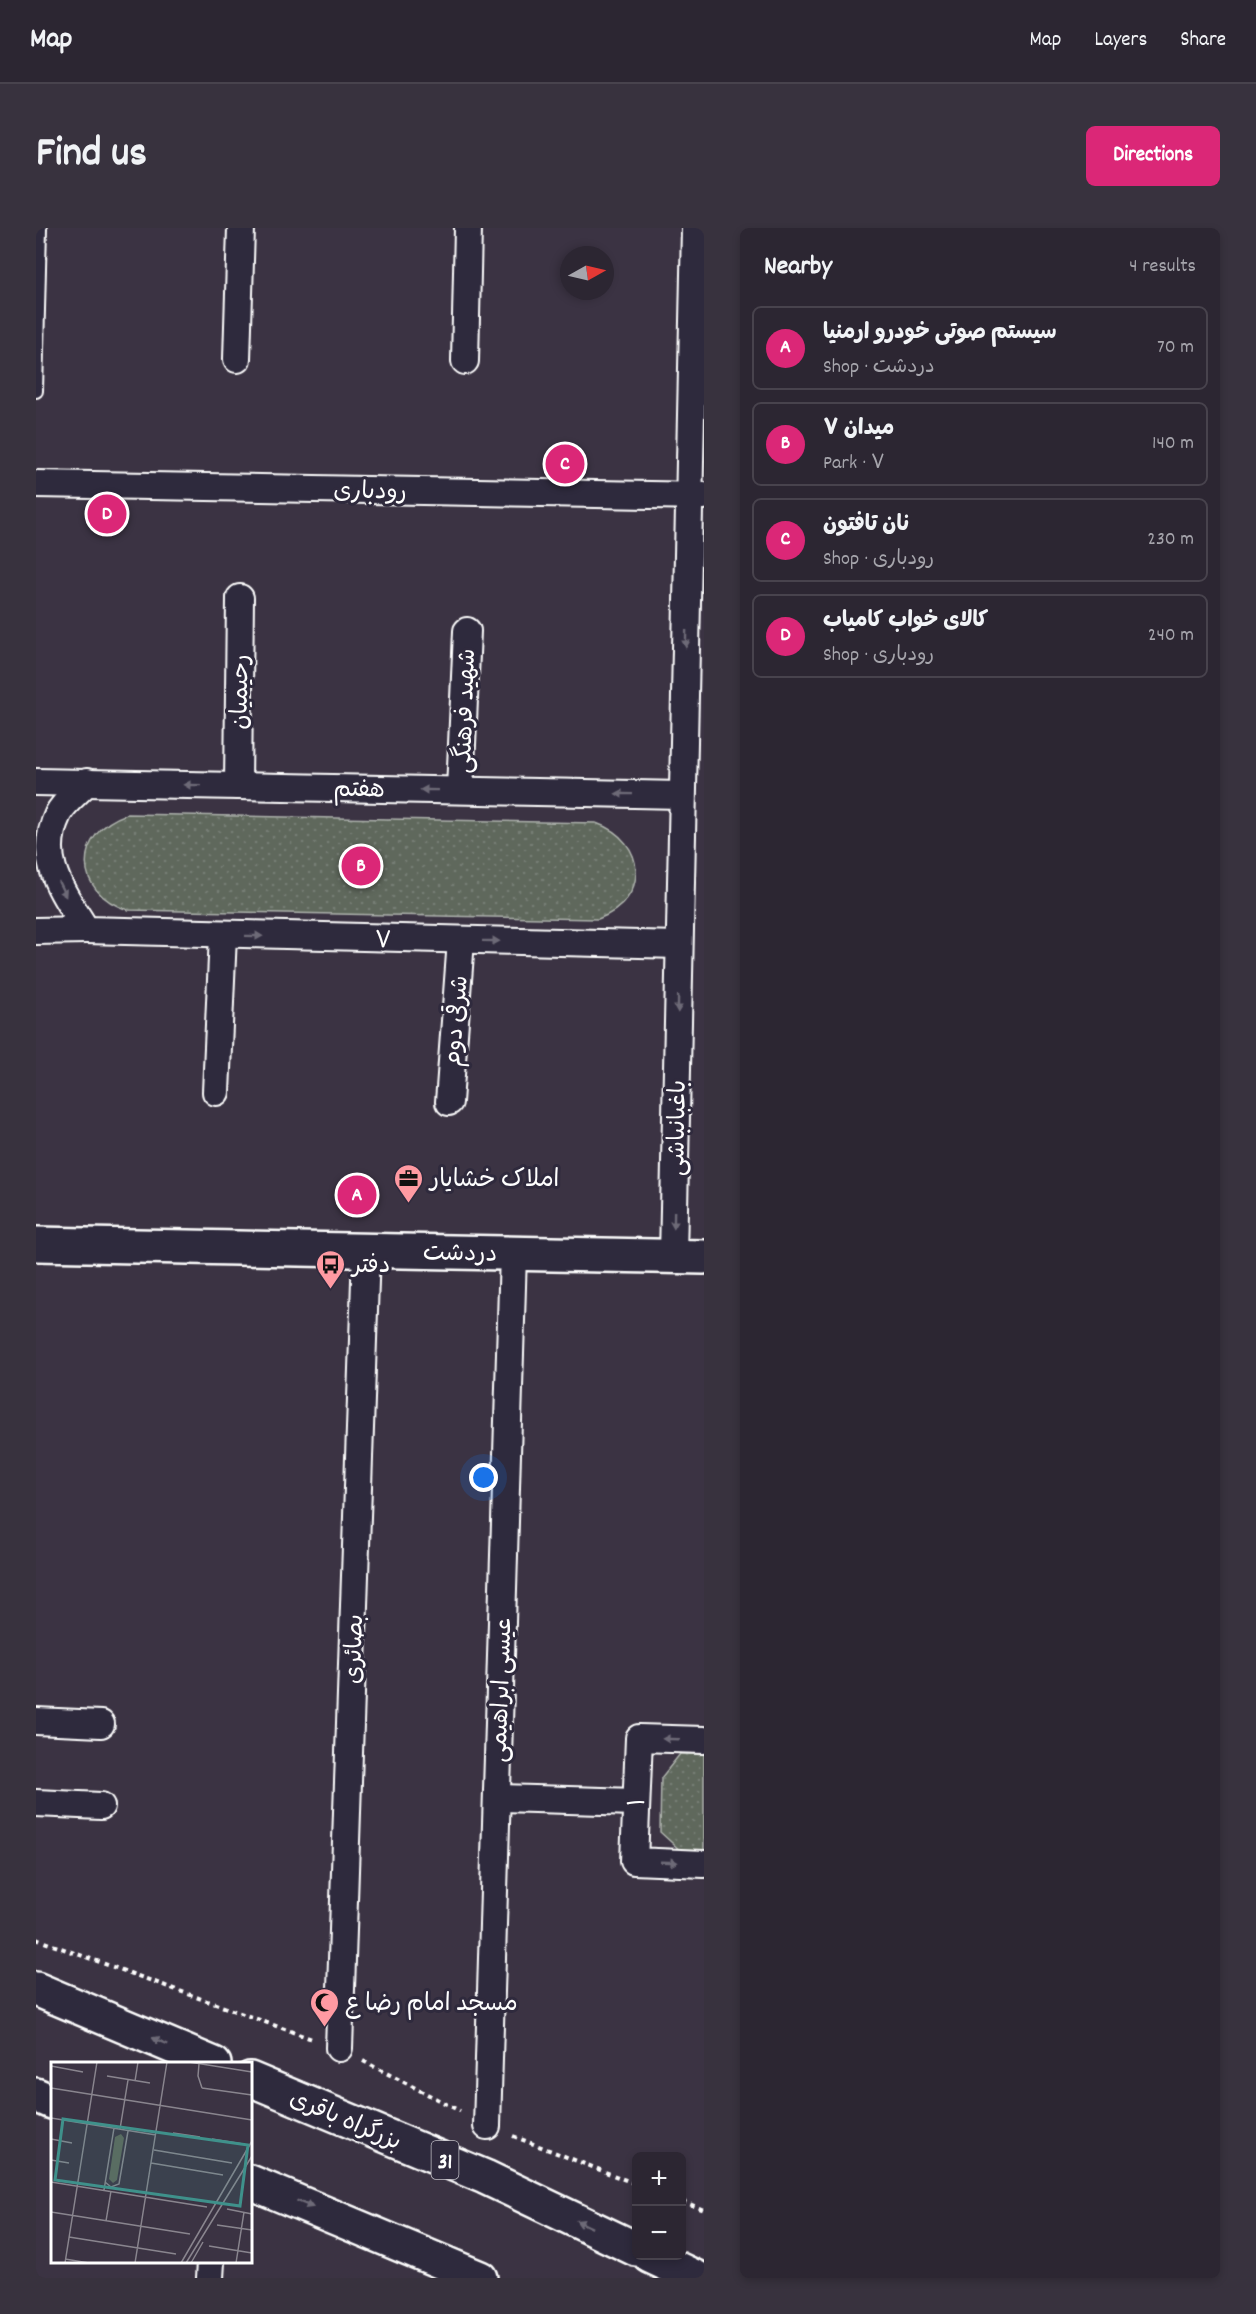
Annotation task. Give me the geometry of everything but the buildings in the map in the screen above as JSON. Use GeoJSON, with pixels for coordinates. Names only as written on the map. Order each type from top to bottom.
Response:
{"type":"FeatureCollection","features":[{"type":"Feature","properties":{"kind":"main road","name":"دردشت"},"geometry":{"type":"LineString","coordinates":[[36,1244],[689,1257]]}},
{"type":"Feature","properties":{"kind":"main road"},"geometry":{"type":"LineString","coordinates":[[36,1989],[209,2062]]}},
{"type":"Feature","properties":{"kind":"main road","name":"بزرگراه باقری"},"geometry":{"type":"LineString","coordinates":[[252,2080],[485,2177],[632,2247]]}},
{"type":"Feature","properties":{"kind":"main road"},"geometry":{"type":"LineString","coordinates":[[36,2095],[51,2102]]}},
{"type":"Feature","properties":{"kind":"main road"},"geometry":{"type":"LineString","coordinates":[[252,2183],[480,2278]]}},
{"type":"Feature","properties":{"kind":"main road"},"geometry":{"type":"LineString","coordinates":[[659,2260],[697,2278]]}},
{"type":"Feature","properties":{"kind":"street"},"geometry":{"type":"LineString","coordinates":[[237,359],[241,228]]}},
{"type":"Feature","properties":{"kind":"street"},"geometry":{"type":"LineString","coordinates":[[465,361],[468,228]]}},
{"type":"Feature","properties":{"kind":"street","name":"باغبانباشی"},"geometry":{"type":"LineString","coordinates":[[689,1257],[679,945],[692,864],[682,795],[696,496],[694,228]]}},
{"type":"Feature","properties":{"kind":"street","name":"رودباری"},"geometry":{"type":"LineString","coordinates":[[36,484],[696,496]]}},
{"type":"Feature","properties":{"kind":"street","name":"رحیمیان"},"geometry":{"type":"LineString","coordinates":[[238,786],[240,598]]}},
{"type":"Feature","properties":{"kind":"street","name":"شهید فرهنگی"},"geometry":{"type":"LineString","coordinates":[[460,790],[467,631]]}},
{"type":"Feature","properties":{"kind":"street","name":"هفتم"},"geometry":{"type":"LineString","coordinates":[[36,782],[682,795]]}},
{"type":"Feature","properties":{"kind":"street"},"geometry":{"type":"LineString","coordinates":[[86,930],[60,887],[48,848],[59,812],[87,782]]}},
{"type":"Feature","properties":{"kind":"street","name":"۷"},"geometry":{"type":"LineString","coordinates":[[36,931],[86,930],[679,945]]}},
{"type":"Feature","properties":{"kind":"street"},"geometry":{"type":"LineString","coordinates":[[216,1092],[223,935]]}},
{"type":"Feature","properties":{"kind":"street","name":"شرقی دوم"},"geometry":{"type":"LineString","coordinates":[[448,1102],[461,940]]}},
{"type":"Feature","properties":{"kind":"street","name":"بصائری"},"geometry":{"type":"LineString","coordinates":[[339,2048],[366,1251]]}},
{"type":"Feature","properties":{"kind":"street","name":"عیسی ابراهیمی"},"geometry":{"type":"LineString","coordinates":[[488,2126],[513,1253]]}},
{"type":"Feature","properties":{"kind":"street"},"geometry":{"type":"LineString","coordinates":[[36,1721],[101,1724]]}},
{"type":"Feature","properties":{"kind":"street","name":"۱"},"geometry":{"type":"LineString","coordinates":[[704,1740],[639,1738],[634,1861],[704,1864]]}},
{"type":"Feature","properties":{"kind":"street"},"geometry":{"type":"LineString","coordinates":[[497,1798],[636,1802]]}},
{"type":"Feature","properties":{"kind":"street"},"geometry":{"type":"LineString","coordinates":[[36,1803],[101,1806]]}},
{"type":"Feature","properties":{"kind":"street"},"geometry":{"type":"LineString","coordinates":[[210,2278],[211,2263]]}},
{"type":"Feature","properties":{"kind":"lane"},"geometry":{"type":"LineString","coordinates":[[36,391],[40,228]]}},
{"type":"Feature","properties":{"kind":"path"},"geometry":{"type":"LineString","coordinates":[[686,2203],[704,2210]]}},
{"type":"Feature","properties":{"kind":"green space"},"geometry":{"type":"Polygon","coordinates":[[[127,814],[596,823],[613,832],[626,843],[633,856],[636,871],[634,885],[627,899],[615,910],[598,919],[128,910],[110,902],[97,890],[89,877],[86,863],[89,848],[96,835],[109,823],[127,814]]]}},
{"type":"Feature","properties":{"kind":"green space"},"geometry":{"type":"Polygon","coordinates":[[[680,1754],[704,1754],[704,1852],[682,1852],[660,1832],[661,1778],[680,1754]]]}},
{"type":"Feature","properties":{"kind":"place","name":"نان تافتون"},"geometry":{"type":"Point","coordinates":[565,464]}},
{"type":"Feature","properties":{"kind":"place","name":"کالای خواب کامیاب"},"geometry":{"type":"Point","coordinates":[107,514]}},
{"type":"Feature","properties":{"kind":"place","name":"میدان ۷"},"geometry":{"type":"Point","coordinates":[361,866]}},
{"type":"Feature","properties":{"kind":"place","name":"سیستم صوتی خودرو ارمنیا"},"geometry":{"type":"Point","coordinates":[357,1195]}},
{"type":"Feature","properties":{"kind":"place","name":"املاک خشایار"},"geometry":{"type":"Point","coordinates":[409,1204]}},
{"type":"Feature","properties":{"kind":"place","name":"دفتر"},"geometry":{"type":"Point","coordinates":[331,1290]}},
{"type":"Feature","properties":{"kind":"place","name":"مسجد امام رضا ع"},"geometry":{"type":"Point","coordinates":[324,2028]}}]}
